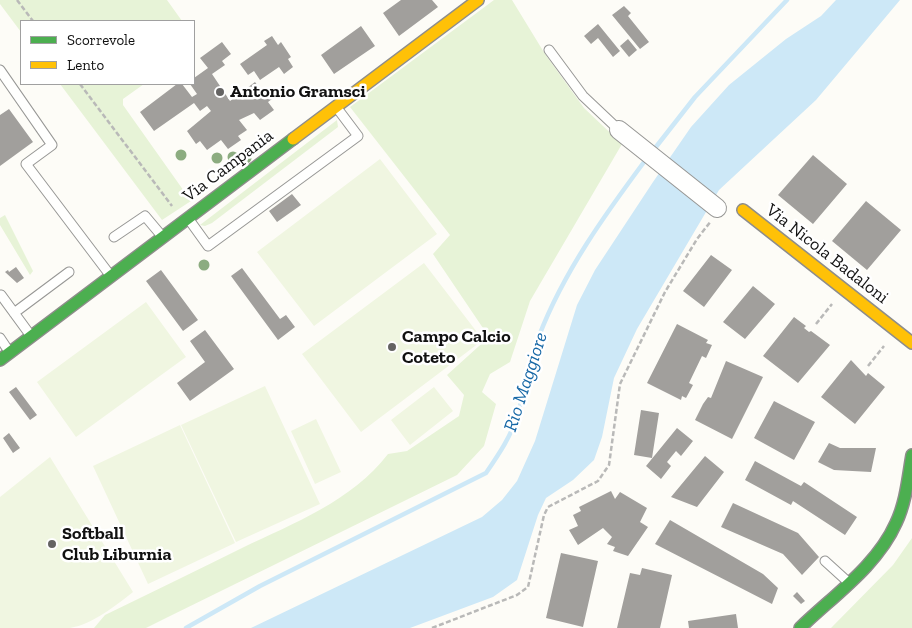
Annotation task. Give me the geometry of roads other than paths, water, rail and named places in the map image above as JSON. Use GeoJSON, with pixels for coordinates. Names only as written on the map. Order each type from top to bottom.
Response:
{"type":"FeatureCollection","features":[{"type":"Feature","properties":{"kind":"street","name":"Via Campania"},"geometry":{"type":"LineString","coordinates":[[0,360],[336,107],[467,3]]}},
{"type":"Feature","properties":{"kind":"street"},"geometry":{"type":"LineString","coordinates":[[619,130],[717,208]]}},
{"type":"Feature","properties":{"kind":"street","name":"Via Nicola Badaloni"},"geometry":{"type":"LineString","coordinates":[[743,210],[912,343]]}},
{"type":"Feature","properties":{"kind":"street"},"geometry":{"type":"LineString","coordinates":[[800,628],[873,558],[893,530],[906,492],[912,455]]}},
{"type":"Feature","properties":{"kind":"lane"},"geometry":{"type":"LineString","coordinates":[[549,50],[584,96],[619,130]]}},
{"type":"Feature","properties":{"kind":"lane"},"geometry":{"type":"LineString","coordinates":[[0,70],[52,145],[26,164],[111,277]]}},
{"type":"Feature","properties":{"kind":"lane"},"geometry":{"type":"LineString","coordinates":[[176,211],[208,246],[358,136],[336,107]]}},
{"type":"Feature","properties":{"kind":"lane"},"geometry":{"type":"LineString","coordinates":[[114,237],[145,216],[163,238]]}},
{"type":"Feature","properties":{"kind":"lane"},"geometry":{"type":"LineString","coordinates":[[14,313],[69,272]]}},
{"type":"Feature","properties":{"kind":"lane"},"geometry":{"type":"LineString","coordinates":[[1,294],[31,336]]}},
{"type":"Feature","properties":{"kind":"lane"},"geometry":{"type":"LineString","coordinates":[[0,338],[10,353]]}},
{"type":"Feature","properties":{"kind":"lane"},"geometry":{"type":"LineString","coordinates":[[824,561],[848,582]]}},
{"type":"Feature","properties":{"kind":"water"},"geometry":{"type":"Polygon","coordinates":[[[836,0],[900,0],[816,100],[719,190],[637,329],[614,378],[602,437],[594,460],[573,480],[546,498],[538,515],[517,580],[493,597],[410,628],[251,628],[482,517],[502,500],[517,481],[535,441],[577,305],[595,270],[653,182],[691,127],[729,85],[786,39],[821,16],[836,0]]]}},
{"type":"Feature","properties":{"kind":"waterway","name":"Rio Maggiore"},"geometry":{"type":"LineString","coordinates":[[652,152],[695,97],[787,0]]}},
{"type":"Feature","properties":{"kind":"waterway","name":"Rio Maggiore"},"geometry":{"type":"LineString","coordinates":[[186,628],[260,586],[486,473],[509,437],[521,403],[536,345],[561,288],[601,221],[647,158]]}},
{"type":"Feature","properties":{"kind":"place","name":"Antonio Gramsci"},"geometry":{"type":"Point","coordinates":[220,92]}},
{"type":"Feature","properties":{"kind":"place","name":"Campo Calcio Coteto"},"geometry":{"type":"Point","coordinates":[392,347]}},
{"type":"Feature","properties":{"kind":"place","name":"Softball Club Liburnia"},"geometry":{"type":"Point","coordinates":[52,544]}}]}
